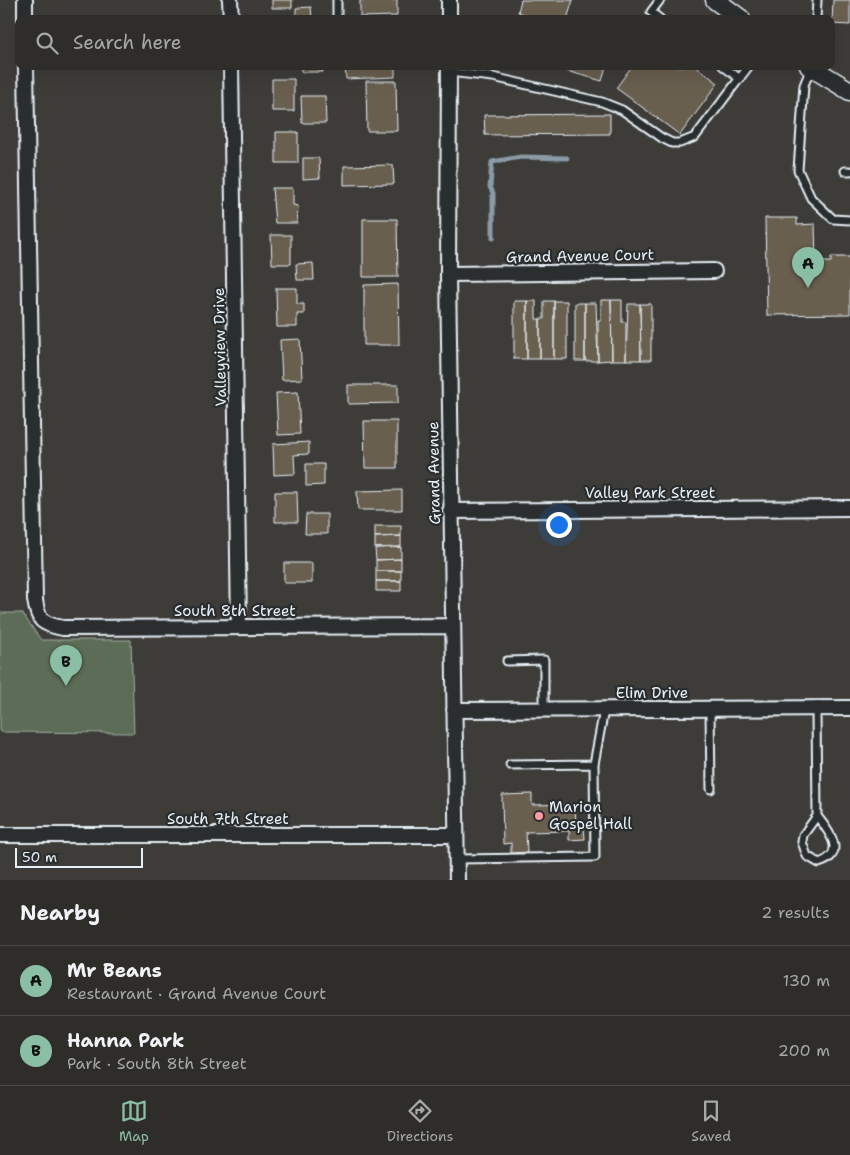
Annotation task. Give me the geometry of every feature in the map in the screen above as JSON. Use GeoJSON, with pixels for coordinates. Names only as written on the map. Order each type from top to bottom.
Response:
{"type":"FeatureCollection","features":[{"type":"Feature","properties":{"kind":"street"},"geometry":{"type":"LineString","coordinates":[[25,0],[25,15]]}},
{"type":"Feature","properties":{"kind":"street"},"geometry":{"type":"LineString","coordinates":[[230,0],[231,15]]}},
{"type":"Feature","properties":{"kind":"street"},"geometry":{"type":"LineString","coordinates":[[449,15],[450,0]]}},
{"type":"Feature","properties":{"kind":"street"},"geometry":{"type":"LineString","coordinates":[[715,0],[736,15]]}},
{"type":"Feature","properties":{"kind":"street","name":"South 8th Street"},"geometry":{"type":"LineString","coordinates":[[26,70],[35,600],[38,615],[47,625],[63,628],[452,626]]}},
{"type":"Feature","properties":{"kind":"street","name":"Valleyview Drive"},"geometry":{"type":"LineString","coordinates":[[232,70],[239,627]]}},
{"type":"Feature","properties":{"kind":"street","name":"Grand Avenue"},"geometry":{"type":"LineString","coordinates":[[449,70],[450,511],[457,880]]}},
{"type":"Feature","properties":{"kind":"street"},"geometry":{"type":"LineString","coordinates":[[815,70],[850,91]]}},
{"type":"Feature","properties":{"kind":"street","name":"Grand Avenue Court"},"geometry":{"type":"LineString","coordinates":[[448,274],[714,271]]}},
{"type":"Feature","properties":{"kind":"street","name":"Valley Park Street"},"geometry":{"type":"LineString","coordinates":[[450,511],[850,508]]}},
{"type":"Feature","properties":{"kind":"street","name":"Elim Drive"},"geometry":{"type":"LineString","coordinates":[[454,710],[850,708]]}},
{"type":"Feature","properties":{"kind":"street","name":"South 7th Street"},"geometry":{"type":"LineString","coordinates":[[0,835],[456,835]]}},
{"type":"Feature","properties":{"kind":"lane"},"geometry":{"type":"LineString","coordinates":[[337,0],[337,15]]}},
{"type":"Feature","properties":{"kind":"lane"},"geometry":{"type":"LineString","coordinates":[[655,15],[651,12],[660,0]]}},
{"type":"Feature","properties":{"kind":"lane"},"geometry":{"type":"LineString","coordinates":[[816,15],[817,0]]}},
{"type":"Feature","properties":{"kind":"lane"},"geometry":{"type":"LineString","coordinates":[[454,70],[602,102],[622,110],[662,138],[672,143],[680,143],[695,137],[746,70]]}},
{"type":"Feature","properties":{"kind":"lane"},"geometry":{"type":"LineString","coordinates":[[729,70],[740,78]]}},
{"type":"Feature","properties":{"kind":"lane"},"geometry":{"type":"LineString","coordinates":[[809,70],[804,85],[798,170],[811,198],[832,219],[850,220]]}},
{"type":"Feature","properties":{"kind":"lane"},"geometry":{"type":"LineString","coordinates":[[507,661],[544,660],[544,710]]}},
{"type":"Feature","properties":{"kind":"lane"},"geometry":{"type":"LineString","coordinates":[[710,709],[711,789]]}},
{"type":"Feature","properties":{"kind":"lane"},"geometry":{"type":"LineString","coordinates":[[816,709],[817,816],[833,837],[834,843],[829,857],[819,863],[807,856],[802,842],[803,835],[817,816]]}},
{"type":"Feature","properties":{"kind":"lane"},"geometry":{"type":"LineString","coordinates":[[456,859],[594,857],[594,764],[604,710]]}},
{"type":"Feature","properties":{"kind":"lane"},"geometry":{"type":"LineString","coordinates":[[510,765],[594,764]]}},
{"type":"Feature","properties":{"kind":"green space"},"geometry":{"type":"Polygon","coordinates":[[[0,613],[22,613],[41,640],[131,640],[134,733],[0,732],[0,613]]]}},
{"type":"Feature","properties":{"kind":"building"},"geometry":{"type":"Polygon","coordinates":[[[272,0],[292,0],[292,8],[272,8],[272,0]]]}},
{"type":"Feature","properties":{"kind":"building"},"geometry":{"type":"Polygon","coordinates":[[[360,0],[397,0],[397,15],[360,15],[360,0]]]}},
{"type":"Feature","properties":{"kind":"building"},"geometry":{"type":"Polygon","coordinates":[[[521,0],[573,0],[568,15],[527,15],[518,12],[521,0]]]}},
{"type":"Feature","properties":{"kind":"building"},"geometry":{"type":"Polygon","coordinates":[[[833,0],[850,0],[850,25],[835,24],[835,15],[832,15],[833,0]]]}},
{"type":"Feature","properties":{"kind":"building"},"geometry":{"type":"Polygon","coordinates":[[[311,7],[312,15],[296,15],[296,8],[311,7]]]}},
{"type":"Feature","properties":{"kind":"building"},"geometry":{"type":"Polygon","coordinates":[[[301,70],[323,70],[323,72],[301,72],[301,70]]]}},
{"type":"Feature","properties":{"kind":"building"},"geometry":{"type":"Polygon","coordinates":[[[345,70],[395,70],[395,77],[346,79],[345,70]]]}},
{"type":"Feature","properties":{"kind":"building"},"geometry":{"type":"Polygon","coordinates":[[[563,70],[605,70],[602,81],[563,70]]]}},
{"type":"Feature","properties":{"kind":"building"},"geometry":{"type":"Polygon","coordinates":[[[629,70],[700,70],[718,83],[680,135],[616,88],[629,70]]]}},
{"type":"Feature","properties":{"kind":"building"},"geometry":{"type":"Polygon","coordinates":[[[272,79],[294,79],[294,111],[272,111],[272,79]]]}},
{"type":"Feature","properties":{"kind":"building"},"geometry":{"type":"Polygon","coordinates":[[[366,81],[396,81],[397,131],[367,131],[366,81]]]}},
{"type":"Feature","properties":{"kind":"building"},"geometry":{"type":"Polygon","coordinates":[[[301,96],[325,96],[326,123],[302,123],[301,96]]]}},
{"type":"Feature","properties":{"kind":"building"},"geometry":{"type":"Polygon","coordinates":[[[610,114],[610,134],[485,135],[484,115],[610,114]]]}},
{"type":"Feature","properties":{"kind":"building"},"geometry":{"type":"Polygon","coordinates":[[[276,132],[298,132],[298,163],[276,163],[276,132]]]}},
{"type":"Feature","properties":{"kind":"building"},"geometry":{"type":"Polygon","coordinates":[[[303,158],[319,158],[320,178],[303,179],[303,158]]]}},
{"type":"Feature","properties":{"kind":"building"},"geometry":{"type":"Polygon","coordinates":[[[393,165],[394,184],[344,185],[344,166],[393,165]]]}},
{"type":"Feature","properties":{"kind":"building"},"geometry":{"type":"Polygon","coordinates":[[[272,188],[293,188],[293,205],[298,206],[297,223],[275,223],[272,188]]]}},
{"type":"Feature","properties":{"kind":"building"},"geometry":{"type":"Polygon","coordinates":[[[765,218],[797,218],[797,225],[815,224],[816,262],[831,262],[831,257],[850,257],[850,314],[767,315],[765,218]]]}},
{"type":"Feature","properties":{"kind":"building"},"geometry":{"type":"Polygon","coordinates":[[[363,219],[397,219],[398,277],[363,277],[363,219]]]}},
{"type":"Feature","properties":{"kind":"building"},"geometry":{"type":"Polygon","coordinates":[[[271,235],[291,235],[291,264],[272,264],[271,235]]]}},
{"type":"Feature","properties":{"kind":"building"},"geometry":{"type":"Polygon","coordinates":[[[313,263],[314,280],[297,280],[296,264],[313,263]]]}},
{"type":"Feature","properties":{"kind":"building"},"geometry":{"type":"Polygon","coordinates":[[[398,284],[399,345],[364,345],[364,285],[398,284]]]}},
{"type":"Feature","properties":{"kind":"building"},"geometry":{"type":"Polygon","coordinates":[[[276,288],[297,288],[297,304],[304,304],[304,314],[297,314],[297,327],[277,327],[276,288]]]}},
{"type":"Feature","properties":{"kind":"building"},"geometry":{"type":"Polygon","coordinates":[[[601,300],[611,300],[612,360],[598,361],[598,320],[601,320],[601,300]]]}},
{"type":"Feature","properties":{"kind":"building"},"geometry":{"type":"Polygon","coordinates":[[[611,300],[622,300],[622,322],[626,322],[626,360],[612,360],[611,300]]]}},
{"type":"Feature","properties":{"kind":"building"},"geometry":{"type":"Polygon","coordinates":[[[514,301],[527,301],[527,359],[514,359],[514,301]]]}},
{"type":"Feature","properties":{"kind":"building"},"geometry":{"type":"Polygon","coordinates":[[[527,301],[536,301],[536,319],[540,319],[540,359],[527,359],[527,301]]]}},
{"type":"Feature","properties":{"kind":"building"},"geometry":{"type":"Polygon","coordinates":[[[544,301],[554,301],[554,359],[540,359],[540,319],[544,319],[544,301]]]}},
{"type":"Feature","properties":{"kind":"building"},"geometry":{"type":"Polygon","coordinates":[[[554,301],[567,301],[567,359],[554,359],[554,301]]]}},
{"type":"Feature","properties":{"kind":"building"},"geometry":{"type":"Polygon","coordinates":[[[575,303],[585,303],[585,361],[575,361],[575,303]]]}},
{"type":"Feature","properties":{"kind":"building"},"geometry":{"type":"Polygon","coordinates":[[[585,303],[596,303],[598,361],[585,361],[585,303]]]}},
{"type":"Feature","properties":{"kind":"building"},"geometry":{"type":"Polygon","coordinates":[[[628,304],[640,304],[641,360],[626,360],[628,304]]]}},
{"type":"Feature","properties":{"kind":"building"},"geometry":{"type":"Polygon","coordinates":[[[640,304],[651,304],[651,360],[641,360],[640,304]]]}},
{"type":"Feature","properties":{"kind":"building"},"geometry":{"type":"Polygon","coordinates":[[[300,339],[302,379],[282,380],[280,340],[300,339]]]}},
{"type":"Feature","properties":{"kind":"building"},"geometry":{"type":"Polygon","coordinates":[[[348,385],[398,385],[398,403],[348,404],[348,385]]]}},
{"type":"Feature","properties":{"kind":"building"},"geometry":{"type":"Polygon","coordinates":[[[298,392],[300,434],[278,435],[276,393],[298,392]]]}},
{"type":"Feature","properties":{"kind":"building"},"geometry":{"type":"Polygon","coordinates":[[[364,421],[397,421],[397,468],[365,468],[364,421]]]}},
{"type":"Feature","properties":{"kind":"building"},"geometry":{"type":"Polygon","coordinates":[[[309,442],[309,454],[294,455],[295,474],[274,475],[273,444],[309,442]]]}},
{"type":"Feature","properties":{"kind":"building"},"geometry":{"type":"Polygon","coordinates":[[[306,464],[324,464],[324,485],[306,486],[306,464]]]}},
{"type":"Feature","properties":{"kind":"building"},"geometry":{"type":"Polygon","coordinates":[[[402,490],[402,510],[358,510],[357,491],[402,490]]]}},
{"type":"Feature","properties":{"kind":"building"},"geometry":{"type":"Polygon","coordinates":[[[275,492],[297,492],[298,522],[275,522],[275,492]]]}},
{"type":"Feature","properties":{"kind":"building"},"geometry":{"type":"Polygon","coordinates":[[[306,514],[327,514],[327,534],[305,534],[306,514]]]}},
{"type":"Feature","properties":{"kind":"building"},"geometry":{"type":"Polygon","coordinates":[[[375,526],[401,526],[401,536],[375,537],[375,526]]]}},
{"type":"Feature","properties":{"kind":"building"},"geometry":{"type":"Polygon","coordinates":[[[401,536],[401,547],[375,548],[375,537],[401,536]]]}},
{"type":"Feature","properties":{"kind":"building"},"geometry":{"type":"Polygon","coordinates":[[[401,547],[401,559],[376,560],[375,548],[401,547]]]}},
{"type":"Feature","properties":{"kind":"building"},"geometry":{"type":"Polygon","coordinates":[[[401,559],[401,571],[376,571],[376,560],[401,559]]]}},
{"type":"Feature","properties":{"kind":"building"},"geometry":{"type":"Polygon","coordinates":[[[284,563],[312,563],[312,583],[284,583],[284,563]]]}},
{"type":"Feature","properties":{"kind":"building"},"geometry":{"type":"Polygon","coordinates":[[[376,571],[401,571],[401,581],[376,581],[376,571]]]}},
{"type":"Feature","properties":{"kind":"building"},"geometry":{"type":"Polygon","coordinates":[[[376,581],[401,581],[401,591],[376,591],[376,581]]]}},
{"type":"Feature","properties":{"kind":"building","name":"Marion Gospel Hall"},"geometry":{"type":"Polygon","coordinates":[[[532,794],[532,805],[575,804],[576,827],[584,827],[585,839],[569,840],[569,831],[526,832],[527,852],[511,853],[511,843],[503,844],[502,795],[532,794]]]}},
{"type":"Feature","properties":{"kind":"waterway"},"geometry":{"type":"LineString","coordinates":[[493,238],[493,193],[490,187],[492,162],[521,157],[567,158]]}},
{"type":"Feature","properties":{"kind":"place","name":"Mr Beans"},"geometry":{"type":"Point","coordinates":[808,288]}},
{"type":"Feature","properties":{"kind":"place","name":"Hanna Park"},"geometry":{"type":"Point","coordinates":[66,686]}},
{"type":"Feature","properties":{"kind":"place","name":"Marion Gospel Hall"},"geometry":{"type":"Point","coordinates":[539,816]}}]}
